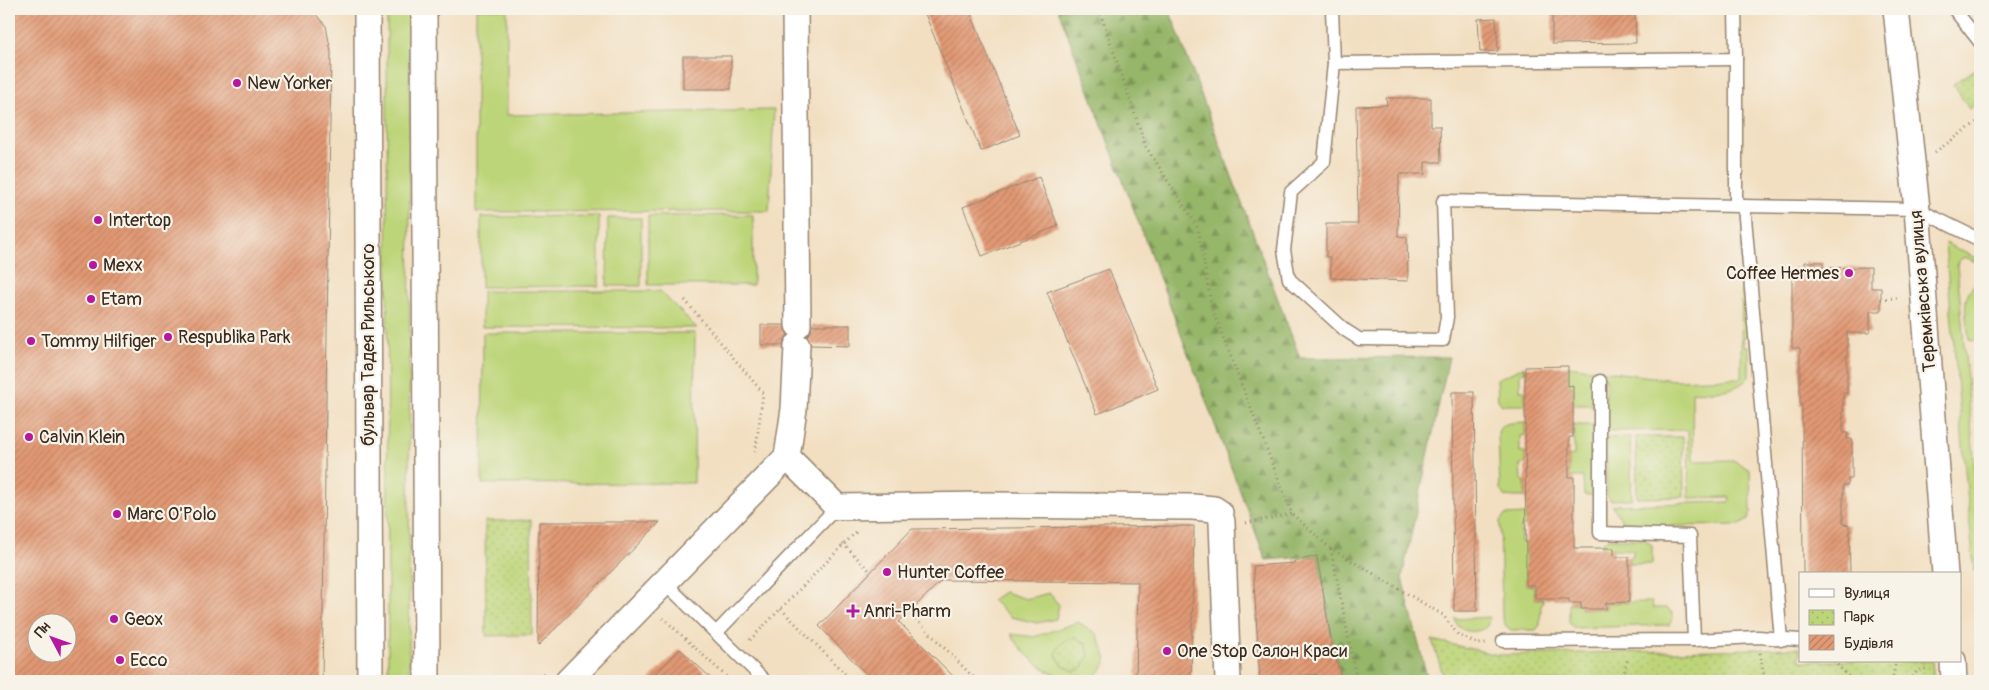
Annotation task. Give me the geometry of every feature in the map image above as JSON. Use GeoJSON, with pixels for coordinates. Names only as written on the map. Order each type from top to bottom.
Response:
{"type":"FeatureCollection","features":[{"type":"Feature","properties":{"kind":"street","name":"бульвар Тадея Рильського"},"geometry":{"type":"LineString","coordinates":[[367,9],[370,681]]}},
{"type":"Feature","properties":{"kind":"street"},"geometry":{"type":"LineString","coordinates":[[424,9],[427,681]]}},
{"type":"Feature","properties":{"kind":"street"},"geometry":{"type":"LineString","coordinates":[[560,674],[665,583],[787,457],[794,409],[798,335],[795,9]]}},
{"type":"Feature","properties":{"kind":"street","name":"Теремківська вулиця"},"geometry":{"type":"LineString","coordinates":[[1896,9],[1917,209],[1945,572]]}},
{"type":"Feature","properties":{"kind":"street"},"geometry":{"type":"LineString","coordinates":[[787,457],[837,507],[988,505],[1193,507],[1214,509],[1220,513],[1222,522],[1228,681]]}},
{"type":"Feature","properties":{"kind":"street"},"geometry":{"type":"LineString","coordinates":[[1953,662],[1954,681]]}},
{"type":"Feature","properties":{"kind":"lane"},"geometry":{"type":"LineString","coordinates":[[1332,9],[1334,63],[1324,162],[1290,192],[1284,250],[1289,279],[1345,330],[1359,339],[1443,340],[1447,317],[1443,201],[1917,209],[1980,240]]}},
{"type":"Feature","properties":{"kind":"lane"},"geometry":{"type":"LineString","coordinates":[[1735,9],[1740,205],[1781,640]]}},
{"type":"Feature","properties":{"kind":"lane"},"geometry":{"type":"LineString","coordinates":[[1954,9],[1980,42]]}},
{"type":"Feature","properties":{"kind":"lane"},"geometry":{"type":"LineString","coordinates":[[1334,63],[1736,59]]}},
{"type":"Feature","properties":{"kind":"lane"},"geometry":{"type":"LineString","coordinates":[[1600,380],[1600,533],[1690,536],[1694,640]]}},
{"type":"Feature","properties":{"kind":"lane"},"geometry":{"type":"LineString","coordinates":[[716,633],[837,507]]}},
{"type":"Feature","properties":{"kind":"lane"},"geometry":{"type":"LineString","coordinates":[[665,583],[765,681]]}},
{"type":"Feature","properties":{"kind":"lane"},"geometry":{"type":"LineString","coordinates":[[1503,641],[1633,641],[1758,637],[1799,640]]}},
{"type":"Feature","properties":{"kind":"path"},"geometry":{"type":"LineString","coordinates":[[1099,9],[1146,148],[1198,228],[1212,309],[1292,514],[1330,548],[1443,615],[1458,636],[1479,644],[1503,641]]}},
{"type":"Feature","properties":{"kind":"path"},"geometry":{"type":"LineString","coordinates":[[1931,155],[1980,120]]}},
{"type":"Feature","properties":{"kind":"path"},"geometry":{"type":"LineString","coordinates":[[1881,300],[1897,298]]}},
{"type":"Feature","properties":{"kind":"path"},"geometry":{"type":"LineString","coordinates":[[685,300],[763,393],[754,457]]}},
{"type":"Feature","properties":{"kind":"path"},"geometry":{"type":"LineString","coordinates":[[1243,524],[1292,514]]}},
{"type":"Feature","properties":{"kind":"path"},"geometry":{"type":"LineString","coordinates":[[843,544],[871,572]]}},
{"type":"Feature","properties":{"kind":"path"},"geometry":{"type":"LineString","coordinates":[[1330,548],[1357,681]]}},
{"type":"Feature","properties":{"kind":"path"},"geometry":{"type":"LineString","coordinates":[[782,610],[852,681]]}},
{"type":"Feature","properties":{"kind":"path"},"geometry":{"type":"LineString","coordinates":[[909,612],[977,681]]}},
{"type":"Feature","properties":{"kind":"path"},"geometry":{"type":"LineString","coordinates":[[660,616],[731,681]]}},
{"type":"Feature","properties":{"kind":"path"},"geometry":{"type":"LineString","coordinates":[[1758,637],[1765,681]]}},
{"type":"Feature","properties":{"kind":"path"},"geometry":{"type":"LineString","coordinates":[[1622,681],[1633,641]]}},
{"type":"Feature","properties":{"kind":"path"},"geometry":{"type":"LineString","coordinates":[[1835,662],[1852,681]]}},
{"type":"Feature","properties":{"kind":"path"},"geometry":{"type":"LineString","coordinates":[[1892,681],[1896,662]]}},
{"type":"Feature","properties":{"kind":"path"},"geometry":{"type":"LineString","coordinates":[[1910,681],[1917,671],[1929,668]]}},
{"type":"Feature","properties":{"kind":"path"},"geometry":{"type":"LineString","coordinates":[[537,681],[560,674]]}},
{"type":"Feature","properties":{"kind":"green space"},"geometry":{"type":"Polygon","coordinates":[[[387,9],[410,9],[409,681],[388,681],[387,9]]]}},
{"type":"Feature","properties":{"kind":"green space"},"geometry":{"type":"Polygon","coordinates":[[[476,9],[507,9],[507,115],[774,110],[769,211],[476,212],[476,9]]]}},
{"type":"Feature","properties":{"kind":"green space"},"geometry":{"type":"Polygon","coordinates":[[[1058,9],[1169,9],[1300,358],[1449,357],[1402,578],[1428,681],[1342,681],[1333,646],[1318,556],[1266,560],[1058,9]]]}},
{"type":"Feature","properties":{"kind":"green space"},"geometry":{"type":"Polygon","coordinates":[[[1980,66],[1980,102],[1969,109],[1953,84],[1980,66]]]}},
{"type":"Feature","properties":{"kind":"green space"},"geometry":{"type":"Polygon","coordinates":[[[753,215],[753,285],[648,285],[648,216],[753,215]]]}},
{"type":"Feature","properties":{"kind":"green space"},"geometry":{"type":"Polygon","coordinates":[[[599,216],[599,286],[481,287],[481,217],[599,216]]]}},
{"type":"Feature","properties":{"kind":"green space"},"geometry":{"type":"Polygon","coordinates":[[[608,218],[641,218],[641,286],[607,286],[608,218]]]}},
{"type":"Feature","properties":{"kind":"green space"},"geometry":{"type":"Polygon","coordinates":[[[1742,233],[1746,238],[1748,336],[1743,337],[1744,347],[1749,347],[1749,377],[1730,389],[1692,392],[1693,461],[1733,460],[1750,470],[1751,512],[1748,520],[1740,525],[1626,527],[1612,505],[1729,502],[1730,497],[1689,498],[1688,430],[1606,431],[1606,378],[1594,378],[1594,405],[1573,405],[1573,386],[1568,385],[1568,366],[1674,380],[1741,378],[1742,233]]]}},
{"type":"Feature","properties":{"kind":"green space"},"geometry":{"type":"Polygon","coordinates":[[[1945,243],[1980,260],[1980,264],[1965,257],[1959,260],[1957,265],[1980,527],[1980,569],[1974,571],[1945,243]]]}},
{"type":"Feature","properties":{"kind":"green space"},"geometry":{"type":"Polygon","coordinates":[[[1980,280],[1980,337],[1973,341],[1969,339],[1966,299],[1973,286],[1980,280]]]}},
{"type":"Feature","properties":{"kind":"green space"},"geometry":{"type":"Polygon","coordinates":[[[482,291],[660,291],[697,328],[482,327],[482,291]]]}},
{"type":"Feature","properties":{"kind":"green space"},"geometry":{"type":"Polygon","coordinates":[[[483,333],[695,333],[694,483],[482,484],[483,333]]]}},
{"type":"Feature","properties":{"kind":"green space"},"geometry":{"type":"Polygon","coordinates":[[[1524,367],[1525,372],[1520,373],[1520,390],[1525,390],[1525,405],[1502,405],[1498,400],[1497,379],[1524,367]]]}},
{"type":"Feature","properties":{"kind":"green space"},"geometry":{"type":"Polygon","coordinates":[[[1525,422],[1525,435],[1520,436],[1520,452],[1525,452],[1525,464],[1520,464],[1521,480],[1525,481],[1525,497],[1506,497],[1500,490],[1498,432],[1506,424],[1525,422]]]}},
{"type":"Feature","properties":{"kind":"green space"},"geometry":{"type":"Polygon","coordinates":[[[1574,425],[1595,425],[1596,495],[1584,495],[1583,477],[1569,477],[1569,456],[1574,455],[1574,425]]]}},
{"type":"Feature","properties":{"kind":"green space"},"geometry":{"type":"Polygon","coordinates":[[[1630,437],[1632,499],[1610,500],[1607,497],[1607,438],[1630,437]]]}},
{"type":"Feature","properties":{"kind":"green space"},"geometry":{"type":"Polygon","coordinates":[[[1636,437],[1683,437],[1684,497],[1637,498],[1636,437]]]}},
{"type":"Feature","properties":{"kind":"green space"},"geometry":{"type":"Polygon","coordinates":[[[1525,514],[1526,526],[1521,526],[1521,542],[1526,543],[1526,585],[1534,586],[1535,599],[1543,599],[1543,604],[1541,605],[1540,625],[1536,630],[1511,630],[1505,625],[1502,615],[1500,521],[1505,515],[1525,514]]]}},
{"type":"Feature","properties":{"kind":"green space"},"geometry":{"type":"Polygon","coordinates":[[[531,520],[532,635],[486,636],[485,521],[531,520]]]}},
{"type":"Feature","properties":{"kind":"green space"},"geometry":{"type":"Polygon","coordinates":[[[1608,539],[1644,539],[1652,545],[1652,564],[1629,564],[1629,557],[1633,556],[1633,550],[1601,548],[1602,543],[1608,539]]]}},
{"type":"Feature","properties":{"kind":"green space"},"geometry":{"type":"Polygon","coordinates":[[[1004,592],[1026,599],[1049,593],[1059,605],[1056,619],[1037,623],[1011,617],[992,600],[1004,592]]]}},
{"type":"Feature","properties":{"kind":"green space"},"geometry":{"type":"Polygon","coordinates":[[[1652,602],[1653,608],[1666,608],[1672,612],[1673,618],[1669,625],[1574,628],[1569,623],[1569,604],[1581,603],[1581,609],[1606,609],[1606,603],[1652,602]]]}},
{"type":"Feature","properties":{"kind":"green space"},"geometry":{"type":"Polygon","coordinates":[[[1490,617],[1487,626],[1478,631],[1464,630],[1457,624],[1455,619],[1490,617]]]}},
{"type":"Feature","properties":{"kind":"green space"},"geometry":{"type":"Polygon","coordinates":[[[1078,622],[1097,634],[1107,659],[1098,674],[1083,679],[1058,676],[1047,670],[1026,654],[1011,634],[1034,637],[1078,622]]]}},
{"type":"Feature","properties":{"kind":"green space"},"geometry":{"type":"Polygon","coordinates":[[[1074,637],[1086,643],[1089,655],[1082,669],[1074,671],[1063,666],[1056,655],[1062,643],[1074,637]]]}},
{"type":"Feature","properties":{"kind":"green space"},"geometry":{"type":"Polygon","coordinates":[[[1432,640],[1498,655],[1799,648],[1799,662],[1932,662],[1934,681],[1445,681],[1432,640]]]}},
{"type":"Feature","properties":{"kind":"building","name":"Respublika Park"},"geometry":{"type":"Polygon","coordinates":[[[9,9],[311,9],[326,26],[331,52],[322,681],[9,681],[9,9]]]}},
{"type":"Feature","properties":{"kind":"building"},"geometry":{"type":"Polygon","coordinates":[[[923,9],[969,9],[1020,135],[981,151],[923,9]]]}},
{"type":"Feature","properties":{"kind":"building"},"geometry":{"type":"Polygon","coordinates":[[[1552,9],[1635,9],[1636,43],[1552,44],[1552,9]]]}},
{"type":"Feature","properties":{"kind":"building"},"geometry":{"type":"Polygon","coordinates":[[[1496,18],[1498,51],[1480,52],[1478,19],[1496,18]]]}},
{"type":"Feature","properties":{"kind":"building"},"geometry":{"type":"Polygon","coordinates":[[[683,56],[731,56],[731,89],[683,89],[683,56]]]}},
{"type":"Feature","properties":{"kind":"building"},"geometry":{"type":"Polygon","coordinates":[[[1386,98],[1431,98],[1431,126],[1440,126],[1441,162],[1425,162],[1425,174],[1399,174],[1398,236],[1407,237],[1408,281],[1331,278],[1330,257],[1326,257],[1326,224],[1358,224],[1356,106],[1387,105],[1386,98]]]}},
{"type":"Feature","properties":{"kind":"building"},"geometry":{"type":"Polygon","coordinates":[[[1039,177],[1058,226],[982,256],[963,207],[1039,177]]]}},
{"type":"Feature","properties":{"kind":"building"},"geometry":{"type":"Polygon","coordinates":[[[1805,262],[1823,262],[1823,268],[1871,267],[1871,288],[1881,288],[1881,311],[1870,311],[1870,333],[1847,333],[1847,393],[1843,393],[1843,433],[1848,433],[1847,439],[1852,439],[1852,479],[1848,479],[1848,485],[1843,485],[1843,524],[1849,525],[1850,572],[1803,572],[1800,348],[1792,348],[1792,268],[1805,268],[1805,262]]]}},
{"type":"Feature","properties":{"kind":"building"},"geometry":{"type":"Polygon","coordinates":[[[1109,269],[1158,389],[1097,414],[1047,292],[1109,269]]]}},
{"type":"Feature","properties":{"kind":"building"},"geometry":{"type":"Polygon","coordinates":[[[761,325],[784,325],[788,335],[783,345],[761,345],[761,325]]]}},
{"type":"Feature","properties":{"kind":"building"},"geometry":{"type":"Polygon","coordinates":[[[812,325],[850,325],[850,346],[811,345],[807,336],[811,332],[812,325]]]}},
{"type":"Feature","properties":{"kind":"building"},"geometry":{"type":"Polygon","coordinates":[[[1568,366],[1568,386],[1573,385],[1573,437],[1569,437],[1569,477],[1574,477],[1574,548],[1614,548],[1614,557],[1629,557],[1629,602],[1606,603],[1606,609],[1581,609],[1581,603],[1569,603],[1569,599],[1535,599],[1535,585],[1526,585],[1525,367],[1568,366]]]}},
{"type":"Feature","properties":{"kind":"building"},"geometry":{"type":"Polygon","coordinates":[[[1452,392],[1474,392],[1477,611],[1454,611],[1452,392]]]}},
{"type":"Feature","properties":{"kind":"building"},"geometry":{"type":"Polygon","coordinates":[[[539,522],[660,522],[538,646],[539,522]]]}},
{"type":"Feature","properties":{"kind":"building"},"geometry":{"type":"Polygon","coordinates":[[[1194,526],[1191,681],[1136,681],[1138,582],[942,580],[899,622],[958,681],[873,681],[819,626],[912,529],[1194,526]]]}},
{"type":"Feature","properties":{"kind":"building"},"geometry":{"type":"Polygon","coordinates":[[[1317,556],[1332,646],[1342,681],[1318,681],[1316,674],[1260,681],[1253,566],[1295,563],[1294,561],[1317,556]]]}},
{"type":"Feature","properties":{"kind":"building"},"geometry":{"type":"Polygon","coordinates":[[[680,649],[714,681],[648,681],[680,649]]]}},
{"type":"Feature","properties":{"kind":"place","name":"New Yorker"},"geometry":{"type":"Point","coordinates":[237,83]}},
{"type":"Feature","properties":{"kind":"place","name":"Intertop"},"geometry":{"type":"Point","coordinates":[98,220]}},
{"type":"Feature","properties":{"kind":"place","name":"Mexx"},"geometry":{"type":"Point","coordinates":[93,265]}},
{"type":"Feature","properties":{"kind":"place","name":"Coffee Hermes"},"geometry":{"type":"Point","coordinates":[1849,273]}},
{"type":"Feature","properties":{"kind":"place","name":"Etam"},"geometry":{"type":"Point","coordinates":[91,299]}},
{"type":"Feature","properties":{"kind":"place","name":"Respublika Park"},"geometry":{"type":"Point","coordinates":[168,337]}},
{"type":"Feature","properties":{"kind":"place","name":"Tommy Hilfiger"},"geometry":{"type":"Point","coordinates":[31,341]}},
{"type":"Feature","properties":{"kind":"place","name":"Calvin Klein"},"geometry":{"type":"Point","coordinates":[29,437]}},
{"type":"Feature","properties":{"kind":"place","name":"Marc O'Polo"},"geometry":{"type":"Point","coordinates":[117,514]}},
{"type":"Feature","properties":{"kind":"place","name":"Hunter Coffee"},"geometry":{"type":"Point","coordinates":[887,572]}},
{"type":"Feature","properties":{"kind":"place","name":"Anri-Pharm"},"geometry":{"type":"Point","coordinates":[853,611]}},
{"type":"Feature","properties":{"kind":"place","name":"Geox"},"geometry":{"type":"Point","coordinates":[114,619]}},
{"type":"Feature","properties":{"kind":"place","name":"One Stop Салон Краси"},"geometry":{"type":"Point","coordinates":[1167,651]}},
{"type":"Feature","properties":{"kind":"place","name":"Ecco"},"geometry":{"type":"Point","coordinates":[120,660]}}]}
